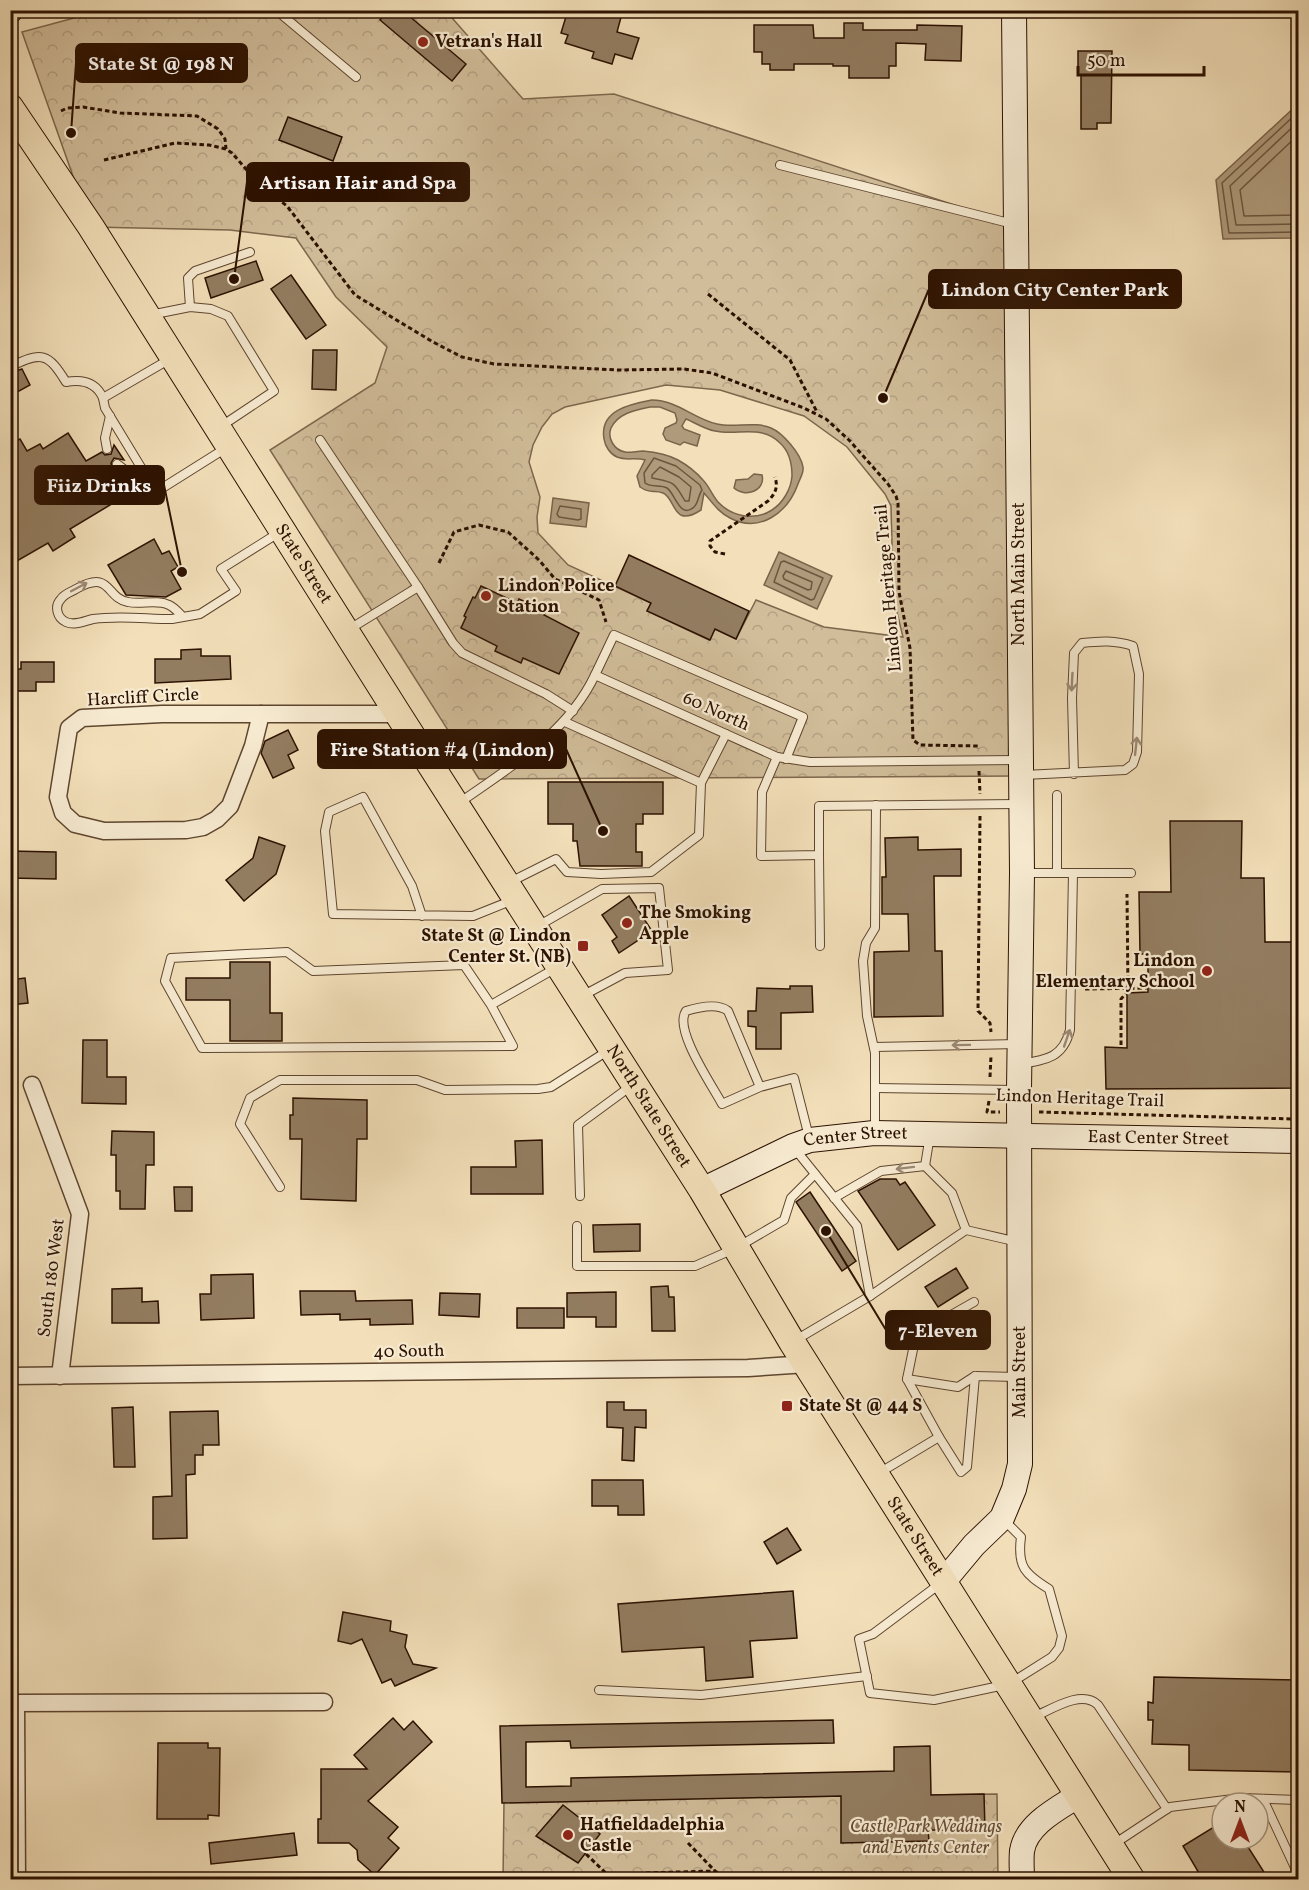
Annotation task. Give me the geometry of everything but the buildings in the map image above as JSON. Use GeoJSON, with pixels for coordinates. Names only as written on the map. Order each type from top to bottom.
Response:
{"type":"FeatureCollection","features":[{"type":"Feature","properties":{"kind":"main road","name":"State Street"},"geometry":{"type":"LineString","coordinates":[[10,107],[91,227],[595,1022]]}},
{"type":"Feature","properties":{"kind":"main road","name":"North State Street"},"geometry":{"type":"LineString","coordinates":[[595,1022],[702,1190]]}},
{"type":"Feature","properties":{"kind":"main road","name":"State Street"},"geometry":{"type":"LineString","coordinates":[[702,1190],[792,1342],[1132,1880]]}},
{"type":"Feature","properties":{"kind":"street","name":"North Main Street"},"geometry":{"type":"LineString","coordinates":[[1014,10],[1022,873],[1019,1137]]}},
{"type":"Feature","properties":{"kind":"street","name":"Harcliff Circle"},"geometry":{"type":"LineString","coordinates":[[261,714],[253,746],[231,806],[217,819],[203,827],[186,830],[105,831],[75,824],[63,813],[58,796],[69,728],[82,718],[162,714],[261,714],[398,714]]}},
{"type":"Feature","properties":{"kind":"street","name":"South 180 West"},"geometry":{"type":"LineString","coordinates":[[32,1085],[80,1214],[60,1376]]}},
{"type":"Feature","properties":{"kind":"street","name":"Center Street"},"geometry":{"type":"LineString","coordinates":[[702,1190],[802,1143],[874,1133],[1019,1137]]}},
{"type":"Feature","properties":{"kind":"street","name":"East Center Street"},"geometry":{"type":"LineString","coordinates":[[1019,1137],[1299,1141]]}},
{"type":"Feature","properties":{"kind":"street","name":"Main Street"},"geometry":{"type":"LineString","coordinates":[[944,1581],[1002,1518],[1014,1490],[1020,1464],[1019,1137]]}},
{"type":"Feature","properties":{"kind":"street","name":"40 South"},"geometry":{"type":"LineString","coordinates":[[10,1376],[748,1368],[807,1364]]}},
{"type":"Feature","properties":{"kind":"street"},"geometry":{"type":"LineString","coordinates":[[17,1880],[13,1703],[324,1701]]}},
{"type":"Feature","properties":{"kind":"street"},"geometry":{"type":"LineString","coordinates":[[1022,1880],[1022,1848],[1033,1828],[1042,1818],[1079,1795]]}},
{"type":"Feature","properties":{"kind":"lane"},"geometry":{"type":"LineString","coordinates":[[276,10],[356,77]]}},
{"type":"Feature","properties":{"kind":"lane"},"geometry":{"type":"LineString","coordinates":[[780,165],[1016,225]]}},
{"type":"Feature","properties":{"kind":"lane"},"geometry":{"type":"LineString","coordinates":[[190,306],[188,278],[195,271],[250,252]]}},
{"type":"Feature","properties":{"kind":"lane"},"geometry":{"type":"LineString","coordinates":[[10,367],[30,358],[47,358],[54,363],[66,382],[78,381],[98,388],[110,416],[156,492],[274,391],[228,316],[211,309],[190,306],[147,316]]}},
{"type":"Feature","properties":{"kind":"lane"},"geometry":{"type":"LineString","coordinates":[[103,398],[173,357]]}},
{"type":"Feature","properties":{"kind":"lane"},"geometry":{"type":"LineString","coordinates":[[107,449],[105,438],[110,416]]}},
{"type":"Feature","properties":{"kind":"lane"},"geometry":{"type":"LineString","coordinates":[[320,440],[453,643],[462,653],[546,694],[573,711]]}},
{"type":"Feature","properties":{"kind":"lane"},"geometry":{"type":"LineString","coordinates":[[117,464],[125,470],[143,472]]}},
{"type":"Feature","properties":{"kind":"lane"},"geometry":{"type":"LineString","coordinates":[[183,617],[170,605],[160,602],[124,601],[108,587],[95,581],[64,595],[59,601],[57,612],[64,621],[75,624],[95,619],[172,619],[200,614],[236,591],[221,568],[282,530]]}},
{"type":"Feature","properties":{"kind":"lane"},"geometry":{"type":"LineString","coordinates":[[346,632],[418,587]]}},
{"type":"Feature","properties":{"kind":"lane"},"geometry":{"type":"LineString","coordinates":[[456,805],[550,736],[565,722],[586,695],[614,635],[803,717],[762,792],[761,856],[819,855]]}},
{"type":"Feature","properties":{"kind":"lane","name":"60 North"},"geometry":{"type":"LineString","coordinates":[[595,675],[781,758],[810,762],[979,761],[1074,774],[1125,771],[1133,764],[1137,752],[1139,674],[1133,646],[1120,641],[1082,643],[1074,653],[1071,698],[1074,774]]}},
{"type":"Feature","properties":{"kind":"lane"},"geometry":{"type":"LineString","coordinates":[[565,722],[701,783]]}},
{"type":"Feature","properties":{"kind":"lane"},"geometry":{"type":"LineString","coordinates":[[422,916],[412,886],[363,797],[329,812],[325,831],[333,914],[422,916],[473,916],[556,859],[567,872],[601,874],[651,872],[699,835],[701,783],[726,734]]}},
{"type":"Feature","properties":{"kind":"lane"},"geometry":{"type":"LineString","coordinates":[[1057,795],[1057,873]]}},
{"type":"Feature","properties":{"kind":"lane"},"geometry":{"type":"LineString","coordinates":[[819,946],[819,806],[1021,804]]}},
{"type":"Feature","properties":{"kind":"lane"},"geometry":{"type":"LineString","coordinates":[[874,1133],[874,1047],[867,1016],[863,961],[866,943],[875,928],[876,805]]}},
{"type":"Feature","properties":{"kind":"lane"},"geometry":{"type":"LineString","coordinates":[[1022,873],[1131,873]]}},
{"type":"Feature","properties":{"kind":"lane"},"geometry":{"type":"LineString","coordinates":[[874,1047],[991,1045],[1041,1061],[1057,1054],[1068,1041],[1070,1030],[1073,873]]}},
{"type":"Feature","properties":{"kind":"lane"},"geometry":{"type":"LineString","coordinates":[[535,928],[602,889],[658,888],[668,970],[625,973],[579,998]]}},
{"type":"Feature","properties":{"kind":"lane"},"geometry":{"type":"LineString","coordinates":[[287,952],[313,971],[464,965],[491,1005],[513,1046],[202,1048],[165,981],[171,958],[287,952]]}},
{"type":"Feature","properties":{"kind":"lane"},"geometry":{"type":"LineString","coordinates":[[491,1005],[559,966]]}},
{"type":"Feature","properties":{"kind":"lane"},"geometry":{"type":"LineString","coordinates":[[760,1088],[728,1011],[723,1007],[695,1008],[686,1011],[683,1015],[684,1030],[722,1104],[760,1088],[794,1078],[802,1143],[815,1174],[857,1226],[870,1296]]}},
{"type":"Feature","properties":{"kind":"lane"},"geometry":{"type":"LineString","coordinates":[[280,1187],[240,1124],[250,1098],[280,1080],[417,1080],[445,1090],[538,1089],[551,1087],[612,1048]]}},
{"type":"Feature","properties":{"kind":"lane"},"geometry":{"type":"LineString","coordinates":[[580,1196],[578,1125],[634,1084]]}},
{"type":"Feature","properties":{"kind":"lane"},"geometry":{"type":"LineString","coordinates":[[875,1088],[990,1089],[1019,1101]]}},
{"type":"Feature","properties":{"kind":"lane"},"geometry":{"type":"LineString","coordinates":[[925,1166],[930,1135]]}},
{"type":"Feature","properties":{"kind":"lane"},"geometry":{"type":"LineString","coordinates":[[925,1166],[952,1193],[966,1230]]}},
{"type":"Feature","properties":{"kind":"lane"},"geometry":{"type":"LineString","coordinates":[[834,1198],[881,1171],[925,1166]]}},
{"type":"Feature","properties":{"kind":"lane"},"geometry":{"type":"LineString","coordinates":[[577,1226],[577,1266],[695,1266],[736,1248],[784,1220],[791,1198],[815,1174]]}},
{"type":"Feature","properties":{"kind":"lane"},"geometry":{"type":"LineString","coordinates":[[792,1342],[870,1296],[966,1230],[1019,1242]]}},
{"type":"Feature","properties":{"kind":"lane"},"geometry":{"type":"LineString","coordinates":[[974,1302],[916,1335],[907,1380],[961,1472],[967,1467],[975,1376]]}},
{"type":"Feature","properties":{"kind":"lane"},"geometry":{"type":"LineString","coordinates":[[907,1380],[958,1387],[975,1376],[1020,1377]]}},
{"type":"Feature","properties":{"kind":"lane"},"geometry":{"type":"LineString","coordinates":[[877,1475],[939,1437]]}},
{"type":"Feature","properties":{"kind":"lane"},"geometry":{"type":"LineString","coordinates":[[944,1581],[873,1634],[859,1639],[870,1693],[934,1700],[1009,1684],[1052,1657],[1059,1648],[1062,1636],[1049,1589],[1030,1578],[1026,1572],[1020,1546],[1022,1537],[1002,1518]]}},
{"type":"Feature","properties":{"kind":"lane"},"geometry":{"type":"LineString","coordinates":[[599,1690],[701,1695],[867,1676]]}},
{"type":"Feature","properties":{"kind":"lane"},"geometry":{"type":"LineString","coordinates":[[1030,1718],[1080,1698],[1092,1699],[1167,1809]]}},
{"type":"Feature","properties":{"kind":"lane"},"geometry":{"type":"LineString","coordinates":[[1270,1799],[1299,1800]]}},
{"type":"Feature","properties":{"kind":"lane"},"geometry":{"type":"LineString","coordinates":[[1111,1846],[1170,1807],[1210,1802]]}},
{"type":"Feature","properties":{"kind":"lane"},"geometry":{"type":"LineString","coordinates":[[1270,1814],[1299,1874]]}},
{"type":"Feature","properties":{"kind":"path","name":"Lindon Heritage Trail"},"geometry":{"type":"LineString","coordinates":[[61,111],[83,106],[120,113],[197,116],[218,129],[225,139],[226,149],[260,184],[287,206],[355,295],[456,354],[494,364],[618,370],[696,370],[728,379],[817,414],[849,440],[888,484],[898,503],[899,592],[910,648],[913,740],[920,745],[978,746],[981,805],[978,1011],[990,1023],[990,1089],[987,1112],[1019,1101],[1299,1119]]}},
{"type":"Feature","properties":{"kind":"path"},"geometry":{"type":"LineString","coordinates":[[105,159],[175,143],[209,145],[226,149]]}},
{"type":"Feature","properties":{"kind":"path"},"geometry":{"type":"LineString","coordinates":[[708,294],[790,360],[817,414]]}},
{"type":"Feature","properties":{"kind":"path"},"geometry":{"type":"LineString","coordinates":[[725,554],[715,552],[710,546],[710,541],[768,501],[774,495],[777,484],[775,477]]}},
{"type":"Feature","properties":{"kind":"path"},"geometry":{"type":"LineString","coordinates":[[439,563],[454,532],[479,525],[508,532],[539,560],[555,579],[599,600],[606,622]]}},
{"type":"Feature","properties":{"kind":"path"},"geometry":{"type":"LineString","coordinates":[[1121,1045],[1121,999],[1128,988],[1127,894]]}},
{"type":"Feature","properties":{"kind":"path"},"geometry":{"type":"LineString","coordinates":[[1085,989],[1148,988]]}},
{"type":"Feature","properties":{"kind":"path"},"geometry":{"type":"LineString","coordinates":[[688,1843],[715,1871],[731,1880]]}},
{"type":"Feature","properties":{"kind":"path"},"geometry":{"type":"LineString","coordinates":[[586,1854],[613,1880]]}},
{"type":"Feature","properties":{"kind":"path"},"geometry":{"type":"LineString","coordinates":[[633,1880],[644,1874],[715,1871]]}},
{"type":"Feature","properties":{"kind":"green space"},"geometry":{"type":"Polygon","coordinates":[[[100,11],[446,11],[523,99],[614,94],[1016,225],[1020,776],[479,779],[270,450],[375,383],[387,347],[336,297],[296,238],[230,230],[91,227],[22,32],[100,11]],[[666,385],[565,407],[552,414],[533,445],[529,462],[540,497],[537,517],[538,533],[568,565],[651,603],[647,611],[709,640],[715,629],[736,639],[756,600],[824,627],[903,637],[895,604],[891,506],[885,494],[847,447],[804,416],[720,390],[666,385]]]}},
{"type":"Feature","properties":{"kind":"green space","name":"Castle Park Weddings and Events Center"},"geometry":{"type":"Polygon","coordinates":[[[997,1794],[998,1879],[503,1880],[504,1801],[997,1794]]]}},
{"type":"Feature","properties":{"kind":"water"},"geometry":{"type":"Polygon","coordinates":[[[1298,104],[1298,238],[1223,239],[1216,180],[1298,104]]]}},
{"type":"Feature","properties":{"kind":"water"},"geometry":{"type":"Polygon","coordinates":[[[652,400],[669,403],[717,424],[758,425],[776,431],[795,450],[803,467],[798,484],[787,503],[772,518],[762,522],[741,522],[722,513],[704,493],[701,510],[685,516],[676,510],[663,493],[647,491],[640,487],[637,476],[645,460],[614,456],[605,444],[604,429],[606,421],[618,410],[652,400]],[[660,407],[633,411],[618,419],[610,432],[615,446],[625,452],[652,452],[678,460],[700,477],[718,502],[737,514],[758,516],[772,510],[783,500],[791,481],[791,467],[786,450],[773,437],[757,432],[715,431],[686,419],[682,426],[684,429],[700,435],[697,446],[684,442],[680,445],[666,440],[663,434],[665,428],[676,423],[675,413],[660,407]]]}},
{"type":"Feature","properties":{"kind":"water"},"geometry":{"type":"Polygon","coordinates":[[[754,474],[762,475],[758,489],[744,492],[734,488],[736,480],[748,479],[754,474]]]}},
{"type":"Feature","properties":{"kind":"water"},"geometry":{"type":"Polygon","coordinates":[[[553,498],[589,503],[586,527],[550,523],[553,498]]]}},
{"type":"Feature","properties":{"kind":"water"},"geometry":{"type":"Polygon","coordinates":[[[779,552],[832,576],[817,609],[764,585],[779,552]]]}},
{"type":"Feature","properties":{"kind":"place","name":"Vetran's Hall"},"geometry":{"type":"Point","coordinates":[423,42]}},
{"type":"Feature","properties":{"kind":"place","name":"State St @ 198 N"},"geometry":{"type":"Point","coordinates":[71,133]}},
{"type":"Feature","properties":{"kind":"place","name":"Artisan Hair and Spa"},"geometry":{"type":"Point","coordinates":[234,279]}},
{"type":"Feature","properties":{"kind":"place","name":"Lindon City Center Park"},"geometry":{"type":"Point","coordinates":[883,398]}},
{"type":"Feature","properties":{"kind":"place","name":"Fiiz Drinks"},"geometry":{"type":"Point","coordinates":[182,572]}},
{"type":"Feature","properties":{"kind":"place","name":"Lindon Police Station"},"geometry":{"type":"Point","coordinates":[486,596]}},
{"type":"Feature","properties":{"kind":"place","name":"Fire Station #4 (Lindon)"},"geometry":{"type":"Point","coordinates":[603,831]}},
{"type":"Feature","properties":{"kind":"place","name":"The Smoking Apple"},"geometry":{"type":"Point","coordinates":[627,923]}},
{"type":"Feature","properties":{"kind":"place","name":"State St @ Lindon Center St. (NB)"},"geometry":{"type":"Point","coordinates":[583,946]}},
{"type":"Feature","properties":{"kind":"place","name":"Lindon Elementary School"},"geometry":{"type":"Point","coordinates":[1207,971]}},
{"type":"Feature","properties":{"kind":"place","name":"7-Eleven"},"geometry":{"type":"Point","coordinates":[826,1231]}},
{"type":"Feature","properties":{"kind":"place","name":"State St @ 44 S"},"geometry":{"type":"Point","coordinates":[787,1406]}},
{"type":"Feature","properties":{"kind":"place","name":"Hatfieldadelphia Castle"},"geometry":{"type":"Point","coordinates":[568,1835]}}]}
